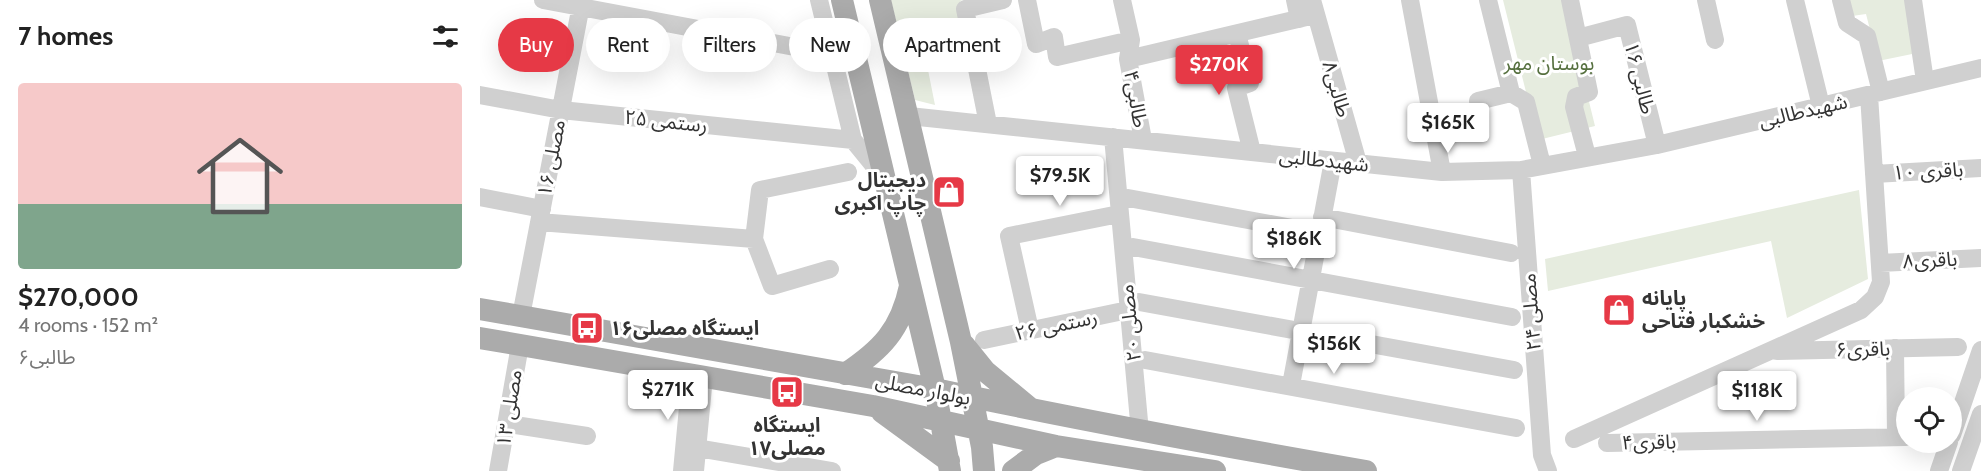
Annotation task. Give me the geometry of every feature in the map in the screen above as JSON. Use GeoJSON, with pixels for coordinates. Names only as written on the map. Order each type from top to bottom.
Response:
{"type":"FeatureCollection","features":[{"type":"Feature","properties":{"kind":"main road"},"geometry":{"type":"LineString","coordinates":[[842,0],[935,389],[950,466]]}},
{"type":"Feature","properties":{"kind":"main road"},"geometry":{"type":"LineString","coordinates":[[880,0],[961,342],[973,397],[984,471]]}},
{"type":"Feature","properties":{"kind":"main road"},"geometry":{"type":"LineString","coordinates":[[845,375],[884,345],[905,310],[910,284]]}},
{"type":"Feature","properties":{"kind":"main road","name":"بولوار مصلی"},"geometry":{"type":"LineString","coordinates":[[480,309],[935,389],[1140,432],[1366,471]]}},
{"type":"Feature","properties":{"kind":"main road","name":"بولوار مصلی"},"geometry":{"type":"LineString","coordinates":[[480,338],[873,406],[942,422],[978,427],[1056,446],[1215,471]]}},
{"type":"Feature","properties":{"kind":"main road"},"geometry":{"type":"LineString","coordinates":[[961,342],[985,371],[1034,411]]}},
{"type":"Feature","properties":{"kind":"main road"},"geometry":{"type":"LineString","coordinates":[[692,347],[698,376]]}},
{"type":"Feature","properties":{"kind":"main road"},"geometry":{"type":"LineString","coordinates":[[873,406],[950,466]]}},
{"type":"Feature","properties":{"kind":"main road"},"geometry":{"type":"LineString","coordinates":[[1013,471],[1036,454],[1056,446]]}},
{"type":"Feature","properties":{"kind":"street"},"geometry":{"type":"LineString","coordinates":[[543,0],[582,4],[789,45]]}},
{"type":"Feature","properties":{"kind":"street"},"geometry":{"type":"LineString","coordinates":[[819,0],[823,18]]}},
{"type":"Feature","properties":{"kind":"street"},"geometry":{"type":"LineString","coordinates":[[988,124],[965,9],[1004,0]]}},
{"type":"Feature","properties":{"kind":"street"},"geometry":{"type":"LineString","coordinates":[[1027,0],[1036,44],[1054,37],[1057,57],[1131,40],[1122,0]]}},
{"type":"Feature","properties":{"kind":"street"},"geometry":{"type":"LineString","coordinates":[[1410,0],[1442,172]]}},
{"type":"Feature","properties":{"kind":"street"},"geometry":{"type":"LineString","coordinates":[[1488,0],[1511,93]]}},
{"type":"Feature","properties":{"kind":"street"},"geometry":{"type":"LineString","coordinates":[[1570,0],[1588,92],[1576,97],[1574,107],[1587,156]]}},
{"type":"Feature","properties":{"kind":"street"},"geometry":{"type":"LineString","coordinates":[[1706,0],[1715,40]]}},
{"type":"Feature","properties":{"kind":"street"},"geometry":{"type":"LineString","coordinates":[[1795,0],[1821,106]]}},
{"type":"Feature","properties":{"kind":"street"},"geometry":{"type":"LineString","coordinates":[[1574,439],[1861,310],[1875,297],[1881,282],[1874,174],[1875,94],[1867,36],[1847,23],[1841,0]]}},
{"type":"Feature","properties":{"kind":"street"},"geometry":{"type":"LineString","coordinates":[[1914,1],[1925,81]]}},
{"type":"Feature","properties":{"kind":"street","name":"مصلی ۱۶"},"geometry":{"type":"LineString","coordinates":[[521,316],[582,4]]}},
{"type":"Feature","properties":{"kind":"street"},"geometry":{"type":"LineString","coordinates":[[1128,59],[1237,34],[1309,6]]}},
{"type":"Feature","properties":{"kind":"street","name":"طالبی۸"},"geometry":{"type":"LineString","coordinates":[[1309,6],[1358,163]]}},
{"type":"Feature","properties":{"kind":"street","name":"طالبی ۱۶"},"geometry":{"type":"LineString","coordinates":[[1578,38],[1627,25],[1657,145]]}},
{"type":"Feature","properties":{"kind":"street"},"geometry":{"type":"LineString","coordinates":[[1237,34],[1250,82],[1236,88],[1252,152]]}},
{"type":"Feature","properties":{"kind":"street","name":"طالبی۴"},"geometry":{"type":"LineString","coordinates":[[1131,40],[1128,59],[1143,140]]}},
{"type":"Feature","properties":{"kind":"street","name":"شهیدطالبی"},"geometry":{"type":"LineString","coordinates":[[909,116],[1442,172],[1521,170],[1587,156],[1657,145],[1981,68]]}},
{"type":"Feature","properties":{"kind":"street"},"geometry":{"type":"LineString","coordinates":[[836,72],[853,140],[886,181]]}},
{"type":"Feature","properties":{"kind":"street"},"geometry":{"type":"LineString","coordinates":[[1478,101],[1511,93],[1526,102],[1542,165]]}},
{"type":"Feature","properties":{"kind":"street","name":"رستمی ۲۵"},"geometry":{"type":"LineString","coordinates":[[480,95],[561,110],[853,140]]}},
{"type":"Feature","properties":{"kind":"street","name":"مصلی ۲۰"},"geometry":{"type":"LineString","coordinates":[[1113,137],[1124,206],[1134,306],[1140,432]]}},
{"type":"Feature","properties":{"kind":"street"},"geometry":{"type":"LineString","coordinates":[[1291,385],[1333,160]]}},
{"type":"Feature","properties":{"kind":"street","name":"باقری ۱۰"},"geometry":{"type":"LineString","coordinates":[[1874,174],[1981,168]]}},
{"type":"Feature","properties":{"kind":"street","name":"مصلی ۲۴"},"geometry":{"type":"LineString","coordinates":[[1521,170],[1542,466]]}},
{"type":"Feature","properties":{"kind":"street"},"geometry":{"type":"LineString","coordinates":[[830,269],[772,286],[754,239],[760,190],[848,172]]}},
{"type":"Feature","properties":{"kind":"street"},"geometry":{"type":"LineString","coordinates":[[480,197],[540,215],[754,239]]}},
{"type":"Feature","properties":{"kind":"street"},"geometry":{"type":"LineString","coordinates":[[1030,330],[1009,236],[1124,206],[1321,225],[1511,253]]}},
{"type":"Feature","properties":{"kind":"street"},"geometry":{"type":"LineString","coordinates":[[1134,247],[1512,316]]}},
{"type":"Feature","properties":{"kind":"street","name":"باقری۸"},"geometry":{"type":"LineString","coordinates":[[1880,263],[1981,258]]}},
{"type":"Feature","properties":{"kind":"street"},"geometry":{"type":"LineString","coordinates":[[1134,306],[1301,330],[1514,370]]}},
{"type":"Feature","properties":{"kind":"street","name":"رستمی ۲۶"},"geometry":{"type":"LineString","coordinates":[[984,340],[1134,306]]}},
{"type":"Feature","properties":{"kind":"street","name":"مصلی ۱۳"},"geometry":{"type":"LineString","coordinates":[[498,471],[520,345]]}},
{"type":"Feature","properties":{"kind":"street","name":"باقری۶"},"geometry":{"type":"LineString","coordinates":[[1769,351],[1958,347]]}},
{"type":"Feature","properties":{"kind":"street"},"geometry":{"type":"LineString","coordinates":[[1895,348],[1898,387]]}},
{"type":"Feature","properties":{"kind":"street"},"geometry":{"type":"LineString","coordinates":[[1962,406],[1981,350]]}},
{"type":"Feature","properties":{"kind":"street"},"geometry":{"type":"LineString","coordinates":[[1145,360],[1516,428]]}},
{"type":"Feature","properties":{"kind":"street"},"geometry":{"type":"LineString","coordinates":[[695,471],[698,376]]}},
{"type":"Feature","properties":{"kind":"street"},"geometry":{"type":"LineString","coordinates":[[682,471],[698,376]]}},
{"type":"Feature","properties":{"kind":"street"},"geometry":{"type":"LineString","coordinates":[[1961,471],[1981,414]]}},
{"type":"Feature","properties":{"kind":"street"},"geometry":{"type":"LineString","coordinates":[[508,424],[587,436]]}},
{"type":"Feature","properties":{"kind":"street","name":"باقری۴"},"geometry":{"type":"LineString","coordinates":[[1608,443],[1896,437]]}},
{"type":"Feature","properties":{"kind":"street"},"geometry":{"type":"LineString","coordinates":[[697,448],[832,471]]}},
{"type":"Feature","properties":{"kind":"street"},"geometry":{"type":"LineString","coordinates":[[1939,471],[1945,453]]}},
{"type":"Feature","properties":{"kind":"green space"},"geometry":{"type":"Polygon","coordinates":[[[891,0],[963,0],[960,1],[963,18],[895,18],[891,0]]]}},
{"type":"Feature","properties":{"kind":"green space","name":"بوستان مهر"},"geometry":{"type":"Polygon","coordinates":[[[1503,0],[1564,0],[1595,126],[1538,140],[1503,0]]]}},
{"type":"Feature","properties":{"kind":"green space"},"geometry":{"type":"Polygon","coordinates":[[[1848,0],[1908,0],[1917,53],[1878,61],[1866,14],[1852,16],[1848,0]]]}},
{"type":"Feature","properties":{"kind":"green space"},"geometry":{"type":"Polygon","coordinates":[[[908,72],[928,72],[935,105],[915,100],[908,72]]]}},
{"type":"Feature","properties":{"kind":"green space"},"geometry":{"type":"Polygon","coordinates":[[[1859,190],[1868,279],[1787,318],[1771,241],[1548,291],[1545,259],[1859,190]]]}},
{"type":"Feature","properties":{"kind":"place","name":"دیجیتال چاپ اکبری"},"geometry":{"type":"Point","coordinates":[949,192]}},
{"type":"Feature","properties":{"kind":"place","name":"پایانه خشکبار فتاحی"},"geometry":{"type":"Point","coordinates":[1619,310]}},
{"type":"Feature","properties":{"kind":"place","name":"ایستگاه مصلی۱۶"},"geometry":{"type":"Point","coordinates":[587,328]}},
{"type":"Feature","properties":{"kind":"place","name":"ایستگاه مصلی۱۷"},"geometry":{"type":"Point","coordinates":[787,392]}}]}
